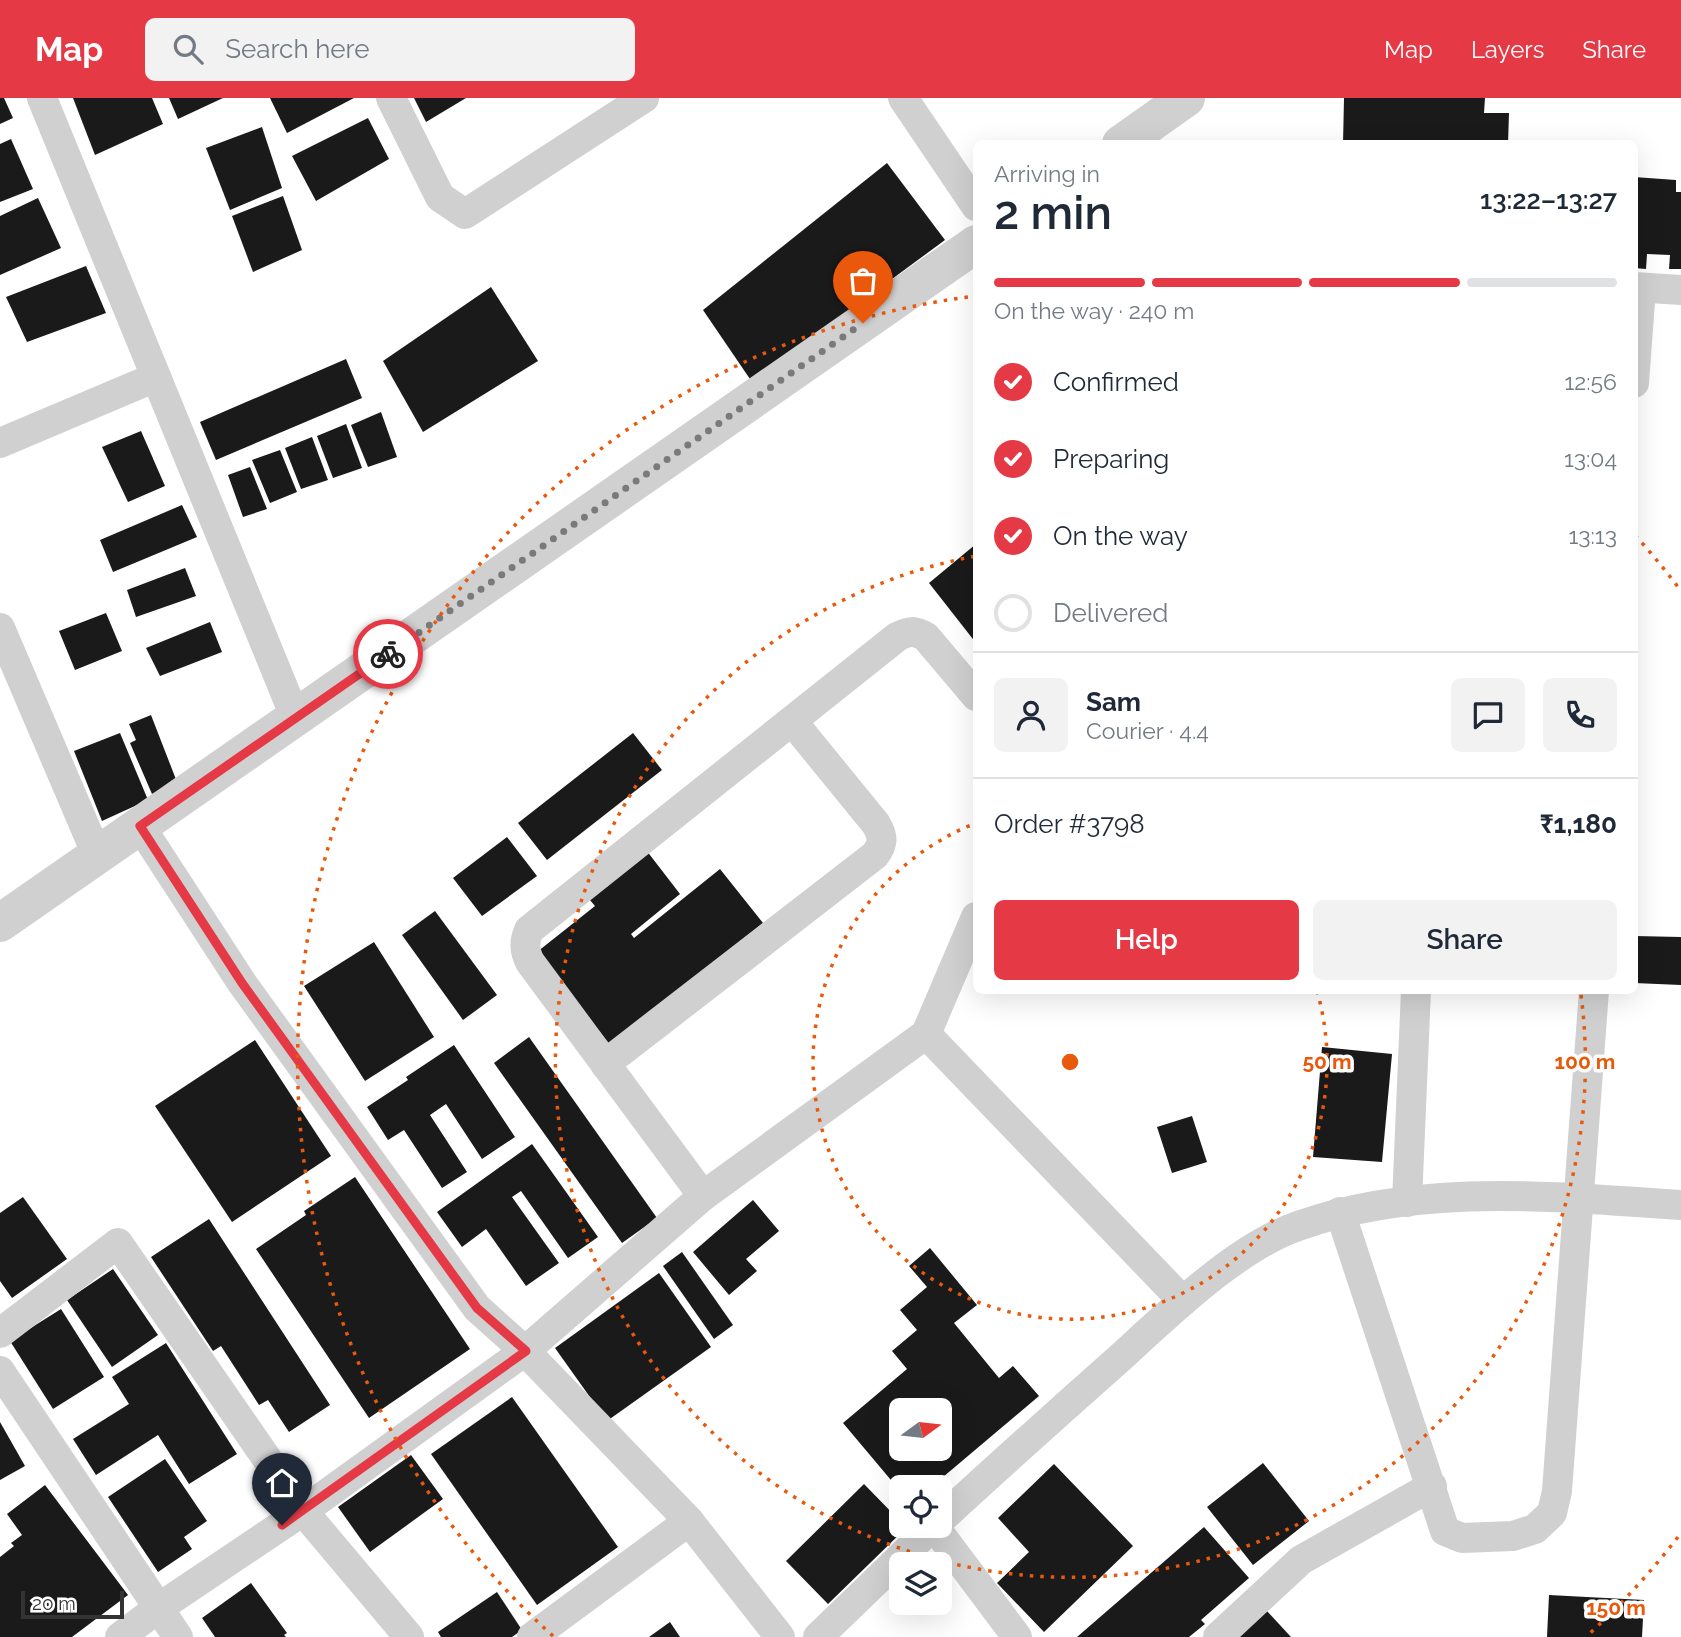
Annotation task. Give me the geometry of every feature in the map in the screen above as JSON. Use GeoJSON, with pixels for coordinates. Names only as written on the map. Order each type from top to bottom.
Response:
{"type":"FeatureCollection","features":[{"type":"Feature","properties":{"kind":"street"},"geometry":{"type":"LineString","coordinates":[[42,98],[296,719]]}},
{"type":"Feature","properties":{"kind":"street"},"geometry":{"type":"LineString","coordinates":[[391,98],[440,197],[465,214],[644,98]]}},
{"type":"Feature","properties":{"kind":"street"},"geometry":{"type":"LineString","coordinates":[[903,98],[973,202]]}},
{"type":"Feature","properties":{"kind":"street"},"geometry":{"type":"LineString","coordinates":[[1127,140],[1185,98]]}},
{"type":"Feature","properties":{"kind":"street"},"geometry":{"type":"LineString","coordinates":[[0,923],[973,246]]}},
{"type":"Feature","properties":{"kind":"street"},"geometry":{"type":"LineString","coordinates":[[1638,288],[1681,290]]}},
{"type":"Feature","properties":{"kind":"street"},"geometry":{"type":"LineString","coordinates":[[0,443],[156,377]]}},
{"type":"Feature","properties":{"kind":"street"},"geometry":{"type":"LineString","coordinates":[[0,628],[97,855]]}},
{"type":"Feature","properties":{"kind":"street"},"geometry":{"type":"LineString","coordinates":[[703,1196],[530,962],[525,952],[529,930],[897,637],[909,631],[926,637],[973,692]]}},
{"type":"Feature","properties":{"kind":"street"},"geometry":{"type":"LineString","coordinates":[[605,1064],[881,848],[883,836],[876,824],[792,721]]}},
{"type":"Feature","properties":{"kind":"street"},"geometry":{"type":"LineString","coordinates":[[140,826],[242,983],[477,1308],[526,1351],[690,1521],[780,1637]]}},
{"type":"Feature","properties":{"kind":"street"},"geometry":{"type":"LineString","coordinates":[[120,1637],[303,1511],[526,1351],[703,1196],[926,1034],[973,924]]}},
{"type":"Feature","properties":{"kind":"street"},"geometry":{"type":"LineString","coordinates":[[1407,1202],[1416,994]]}},
{"type":"Feature","properties":{"kind":"street"},"geometry":{"type":"LineString","coordinates":[[1340,1212],[1445,1531],[1462,1538],[1513,1536],[1535,1529],[1552,1513],[1557,1491],[1594,994]]}},
{"type":"Feature","properties":{"kind":"street"},"geometry":{"type":"LineString","coordinates":[[926,1034],[1182,1301]]}},
{"type":"Feature","properties":{"kind":"street"},"geometry":{"type":"LineString","coordinates":[[952,1509],[1182,1301],[1264,1243],[1295,1226],[1340,1212],[1407,1202],[1521,1195],[1681,1205]]}},
{"type":"Feature","properties":{"kind":"street"},"geometry":{"type":"LineString","coordinates":[[0,1333],[118,1243],[303,1511],[409,1637]]}},
{"type":"Feature","properties":{"kind":"street"},"geometry":{"type":"LineString","coordinates":[[0,1371],[178,1637]]}},
{"type":"Feature","properties":{"kind":"street"},"geometry":{"type":"LineString","coordinates":[[1218,1637],[1301,1560],[1432,1486]]}},
{"type":"Feature","properties":{"kind":"street"},"geometry":{"type":"LineString","coordinates":[[532,1637],[690,1521]]}},
{"type":"Feature","properties":{"kind":"street"},"geometry":{"type":"LineString","coordinates":[[818,1637],[921,1538]]}},
{"type":"Feature","properties":{"kind":"street"},"geometry":{"type":"LineString","coordinates":[[942,1538],[1017,1637]]}},
{"type":"Feature","properties":{"kind":"building"},"geometry":{"type":"Polygon","coordinates":[[[0,98],[4,98],[13,118],[0,124],[0,98]]]}},
{"type":"Feature","properties":{"kind":"building"},"geometry":{"type":"Polygon","coordinates":[[[73,98],[152,98],[163,124],[95,155],[73,98]]]}},
{"type":"Feature","properties":{"kind":"building"},"geometry":{"type":"Polygon","coordinates":[[[169,98],[223,98],[178,119],[169,98]]]}},
{"type":"Feature","properties":{"kind":"building"},"geometry":{"type":"Polygon","coordinates":[[[270,98],[354,98],[287,133],[270,98]]]}},
{"type":"Feature","properties":{"kind":"building"},"geometry":{"type":"Polygon","coordinates":[[[414,98],[466,98],[426,122],[414,98]]]}},
{"type":"Feature","properties":{"kind":"building"},"geometry":{"type":"Polygon","coordinates":[[[1344,98],[1485,98],[1484,113],[1509,113],[1508,140],[1343,140],[1344,98]]]}},
{"type":"Feature","properties":{"kind":"building"},"geometry":{"type":"Polygon","coordinates":[[[368,118],[389,159],[316,201],[292,156],[368,118]]]}},
{"type":"Feature","properties":{"kind":"building"},"geometry":{"type":"Polygon","coordinates":[[[262,127],[282,188],[230,210],[206,148],[262,127]]]}},
{"type":"Feature","properties":{"kind":"building"},"geometry":{"type":"Polygon","coordinates":[[[11,139],[33,189],[0,202],[0,144],[11,139]]]}},
{"type":"Feature","properties":{"kind":"building"},"geometry":{"type":"Polygon","coordinates":[[[887,163],[945,240],[752,382],[703,310],[887,163]]]}},
{"type":"Feature","properties":{"kind":"building"},"geometry":{"type":"Polygon","coordinates":[[[1638,177],[1676,180],[1676,192],[1681,192],[1681,269],[1669,269],[1670,255],[1647,254],[1646,269],[1638,268],[1638,177]]]}},
{"type":"Feature","properties":{"kind":"building"},"geometry":{"type":"Polygon","coordinates":[[[283,196],[302,250],[253,272],[232,216],[283,196]]]}},
{"type":"Feature","properties":{"kind":"building"},"geometry":{"type":"Polygon","coordinates":[[[38,198],[61,248],[0,275],[0,216],[38,198]]]}},
{"type":"Feature","properties":{"kind":"building"},"geometry":{"type":"Polygon","coordinates":[[[86,266],[106,313],[27,342],[6,297],[86,266]]]}},
{"type":"Feature","properties":{"kind":"building"},"geometry":{"type":"Polygon","coordinates":[[[491,287],[538,361],[423,432],[383,361],[491,287]]]}},
{"type":"Feature","properties":{"kind":"building"},"geometry":{"type":"Polygon","coordinates":[[[346,359],[362,398],[216,460],[200,422],[346,359]]]}},
{"type":"Feature","properties":{"kind":"building"},"geometry":{"type":"Polygon","coordinates":[[[381,412],[397,457],[368,467],[351,425],[381,412]]]}},
{"type":"Feature","properties":{"kind":"building"},"geometry":{"type":"Polygon","coordinates":[[[346,424],[362,468],[333,478],[317,436],[346,424]]]}},
{"type":"Feature","properties":{"kind":"building"},"geometry":{"type":"Polygon","coordinates":[[[141,431],[165,486],[128,502],[102,447],[141,431]]]}},
{"type":"Feature","properties":{"kind":"building"},"geometry":{"type":"Polygon","coordinates":[[[312,437],[328,480],[301,489],[285,448],[312,437]]]}},
{"type":"Feature","properties":{"kind":"building"},"geometry":{"type":"Polygon","coordinates":[[[280,450],[297,492],[270,503],[252,460],[280,450]]]}},
{"type":"Feature","properties":{"kind":"building"},"geometry":{"type":"Polygon","coordinates":[[[250,467],[267,509],[243,517],[228,475],[250,467]]]}},
{"type":"Feature","properties":{"kind":"building"},"geometry":{"type":"Polygon","coordinates":[[[182,505],[197,537],[113,572],[100,540],[182,505]]]}},
{"type":"Feature","properties":{"kind":"building"},"geometry":{"type":"Polygon","coordinates":[[[973,546],[973,639],[929,583],[973,546]]]}},
{"type":"Feature","properties":{"kind":"building"},"geometry":{"type":"Polygon","coordinates":[[[185,568],[196,596],[136,617],[127,590],[185,568]]]}},
{"type":"Feature","properties":{"kind":"building"},"geometry":{"type":"Polygon","coordinates":[[[106,613],[122,651],[75,670],[59,631],[106,613]]]}},
{"type":"Feature","properties":{"kind":"building"},"geometry":{"type":"Polygon","coordinates":[[[210,622],[222,652],[160,676],[146,648],[210,622]]]}},
{"type":"Feature","properties":{"kind":"building"},"geometry":{"type":"Polygon","coordinates":[[[151,715],[177,782],[152,794],[130,743],[136,740],[129,724],[151,715]]]}},
{"type":"Feature","properties":{"kind":"building"},"geometry":{"type":"Polygon","coordinates":[[[120,733],[148,800],[102,821],[74,751],[120,733]]]}},
{"type":"Feature","properties":{"kind":"building"},"geometry":{"type":"Polygon","coordinates":[[[633,733],[662,770],[547,860],[518,823],[633,733]]]}},
{"type":"Feature","properties":{"kind":"building"},"geometry":{"type":"Polygon","coordinates":[[[507,837],[537,876],[482,916],[453,878],[507,837]]]}},
{"type":"Feature","properties":{"kind":"building"},"geometry":{"type":"Polygon","coordinates":[[[643,846],[680,894],[631,934],[634,938],[720,869],[763,923],[610,1045],[537,952],[595,906],[584,893],[643,846]]]}},
{"type":"Feature","properties":{"kind":"building"},"geometry":{"type":"Polygon","coordinates":[[[435,911],[497,995],[463,1020],[402,935],[435,911]]]}},
{"type":"Feature","properties":{"kind":"building"},"geometry":{"type":"Polygon","coordinates":[[[1638,936],[1681,937],[1681,985],[1638,983],[1638,936]]]}},
{"type":"Feature","properties":{"kind":"building"},"geometry":{"type":"Polygon","coordinates":[[[374,942],[434,1037],[365,1081],[304,986],[374,942]]]}},
{"type":"Feature","properties":{"kind":"building"},"geometry":{"type":"Polygon","coordinates":[[[529,1037],[657,1218],[622,1243],[494,1063],[529,1037]]]}},
{"type":"Feature","properties":{"kind":"building"},"geometry":{"type":"Polygon","coordinates":[[[255,1040],[331,1156],[232,1222],[155,1106],[255,1040]]]}},
{"type":"Feature","properties":{"kind":"building"},"geometry":{"type":"Polygon","coordinates":[[[454,1045],[515,1137],[482,1159],[446,1104],[430,1115],[467,1172],[442,1188],[404,1130],[388,1140],[367,1107],[454,1045]]]}},
{"type":"Feature","properties":{"kind":"building"},"geometry":{"type":"Polygon","coordinates":[[[1322,1047],[1392,1054],[1382,1162],[1313,1157],[1322,1047]]]}},
{"type":"Feature","properties":{"kind":"building"},"geometry":{"type":"Polygon","coordinates":[[[1192,1116],[1207,1162],[1172,1173],[1157,1127],[1192,1116]]]}},
{"type":"Feature","properties":{"kind":"building"},"geometry":{"type":"Polygon","coordinates":[[[532,1144],[598,1237],[568,1258],[521,1191],[512,1197],[559,1263],[526,1286],[486,1229],[462,1247],[437,1212],[532,1144]]]}},
{"type":"Feature","properties":{"kind":"building"},"geometry":{"type":"Polygon","coordinates":[[[355,1177],[470,1349],[369,1418],[256,1249],[306,1215],[304,1211],[355,1177]]]}},
{"type":"Feature","properties":{"kind":"building"},"geometry":{"type":"Polygon","coordinates":[[[23,1197],[67,1259],[12,1298],[0,1281],[0,1213],[23,1197]]]}},
{"type":"Feature","properties":{"kind":"building"},"geometry":{"type":"Polygon","coordinates":[[[753,1200],[779,1231],[746,1259],[757,1271],[729,1295],[693,1252],[753,1200]]]}},
{"type":"Feature","properties":{"kind":"building"},"geometry":{"type":"Polygon","coordinates":[[[209,1219],[330,1405],[289,1432],[268,1400],[259,1405],[221,1346],[213,1351],[151,1257],[209,1219]]]}},
{"type":"Feature","properties":{"kind":"building"},"geometry":{"type":"Polygon","coordinates":[[[930,1248],[977,1305],[954,1323],[999,1378],[1013,1366],[1039,1396],[945,1475],[889,1475],[889,1478],[843,1423],[907,1369],[892,1351],[917,1330],[900,1310],[927,1287],[909,1266],[930,1248]]]}},
{"type":"Feature","properties":{"kind":"building"},"geometry":{"type":"Polygon","coordinates":[[[682,1252],[733,1325],[714,1339],[663,1266],[682,1252]]]}},
{"type":"Feature","properties":{"kind":"building"},"geometry":{"type":"Polygon","coordinates":[[[113,1269],[158,1335],[112,1367],[67,1300],[113,1269]]]}},
{"type":"Feature","properties":{"kind":"building"},"geometry":{"type":"Polygon","coordinates":[[[659,1273],[711,1347],[607,1421],[555,1348],[659,1273]]]}},
{"type":"Feature","properties":{"kind":"building"},"geometry":{"type":"Polygon","coordinates":[[[61,1309],[104,1377],[53,1409],[10,1341],[61,1309]]]}},
{"type":"Feature","properties":{"kind":"building"},"geometry":{"type":"Polygon","coordinates":[[[166,1343],[237,1454],[189,1484],[158,1435],[96,1475],[73,1439],[129,1404],[112,1377],[166,1343]]]}},
{"type":"Feature","properties":{"kind":"building"},"geometry":{"type":"Polygon","coordinates":[[[512,1397],[618,1547],[537,1605],[431,1454],[512,1397]]]}},
{"type":"Feature","properties":{"kind":"building"},"geometry":{"type":"Polygon","coordinates":[[[0,1422],[25,1466],[0,1480],[0,1422]]]}},
{"type":"Feature","properties":{"kind":"building"},"geometry":{"type":"Polygon","coordinates":[[[411,1455],[443,1499],[370,1552],[338,1507],[411,1455]]]}},
{"type":"Feature","properties":{"kind":"building"},"geometry":{"type":"Polygon","coordinates":[[[165,1459],[207,1521],[184,1537],[192,1549],[158,1572],[108,1497],[165,1459]]]}},
{"type":"Feature","properties":{"kind":"building"},"geometry":{"type":"Polygon","coordinates":[[[1263,1463],[1309,1521],[1253,1565],[1207,1507],[1263,1463]]]}},
{"type":"Feature","properties":{"kind":"building"},"geometry":{"type":"Polygon","coordinates":[[[1054,1464],[1133,1546],[1044,1632],[997,1583],[1029,1552],[998,1518],[1054,1464]]]}},
{"type":"Feature","properties":{"kind":"building"},"geometry":{"type":"Polygon","coordinates":[[[864,1484],[889,1510],[889,1538],[896,1538],[828,1604],[786,1561],[864,1484]]]}},
{"type":"Feature","properties":{"kind":"building"},"geometry":{"type":"Polygon","coordinates":[[[45,1485],[128,1595],[72,1637],[0,1637],[0,1557],[14,1546],[11,1543],[22,1535],[7,1514],[45,1485]]]}},
{"type":"Feature","properties":{"kind":"building"},"geometry":{"type":"Polygon","coordinates":[[[1204,1527],[1249,1578],[1201,1620],[1205,1624],[1189,1637],[1077,1637],[1204,1527]]]}},
{"type":"Feature","properties":{"kind":"building"},"geometry":{"type":"Polygon","coordinates":[[[251,1583],[287,1633],[284,1635],[286,1637],[215,1637],[202,1618],[251,1583]]]}},
{"type":"Feature","properties":{"kind":"building"},"geometry":{"type":"Polygon","coordinates":[[[497,1592],[522,1630],[512,1637],[441,1637],[438,1632],[497,1592]]]}},
{"type":"Feature","properties":{"kind":"building"},"geometry":{"type":"Polygon","coordinates":[[[1549,1595],[1644,1600],[1642,1637],[1547,1637],[1549,1595]]]}},
{"type":"Feature","properties":{"kind":"building"},"geometry":{"type":"Polygon","coordinates":[[[1266,1610],[1291,1637],[1237,1637],[1266,1610]]]}},
{"type":"Feature","properties":{"kind":"building"},"geometry":{"type":"Polygon","coordinates":[[[670,1622],[680,1637],[649,1637],[670,1622]]]}},
{"type":"Feature","properties":{"kind":"way so far"},"geometry":{"type":"LineString","coordinates":[[388,654],[863,323]]}},
{"type":"Feature","properties":{"kind":"route"},"geometry":{"type":"LineString","coordinates":[[282,1525],[526,1351],[477,1308],[242,983],[140,826],[388,654]]}}]}
